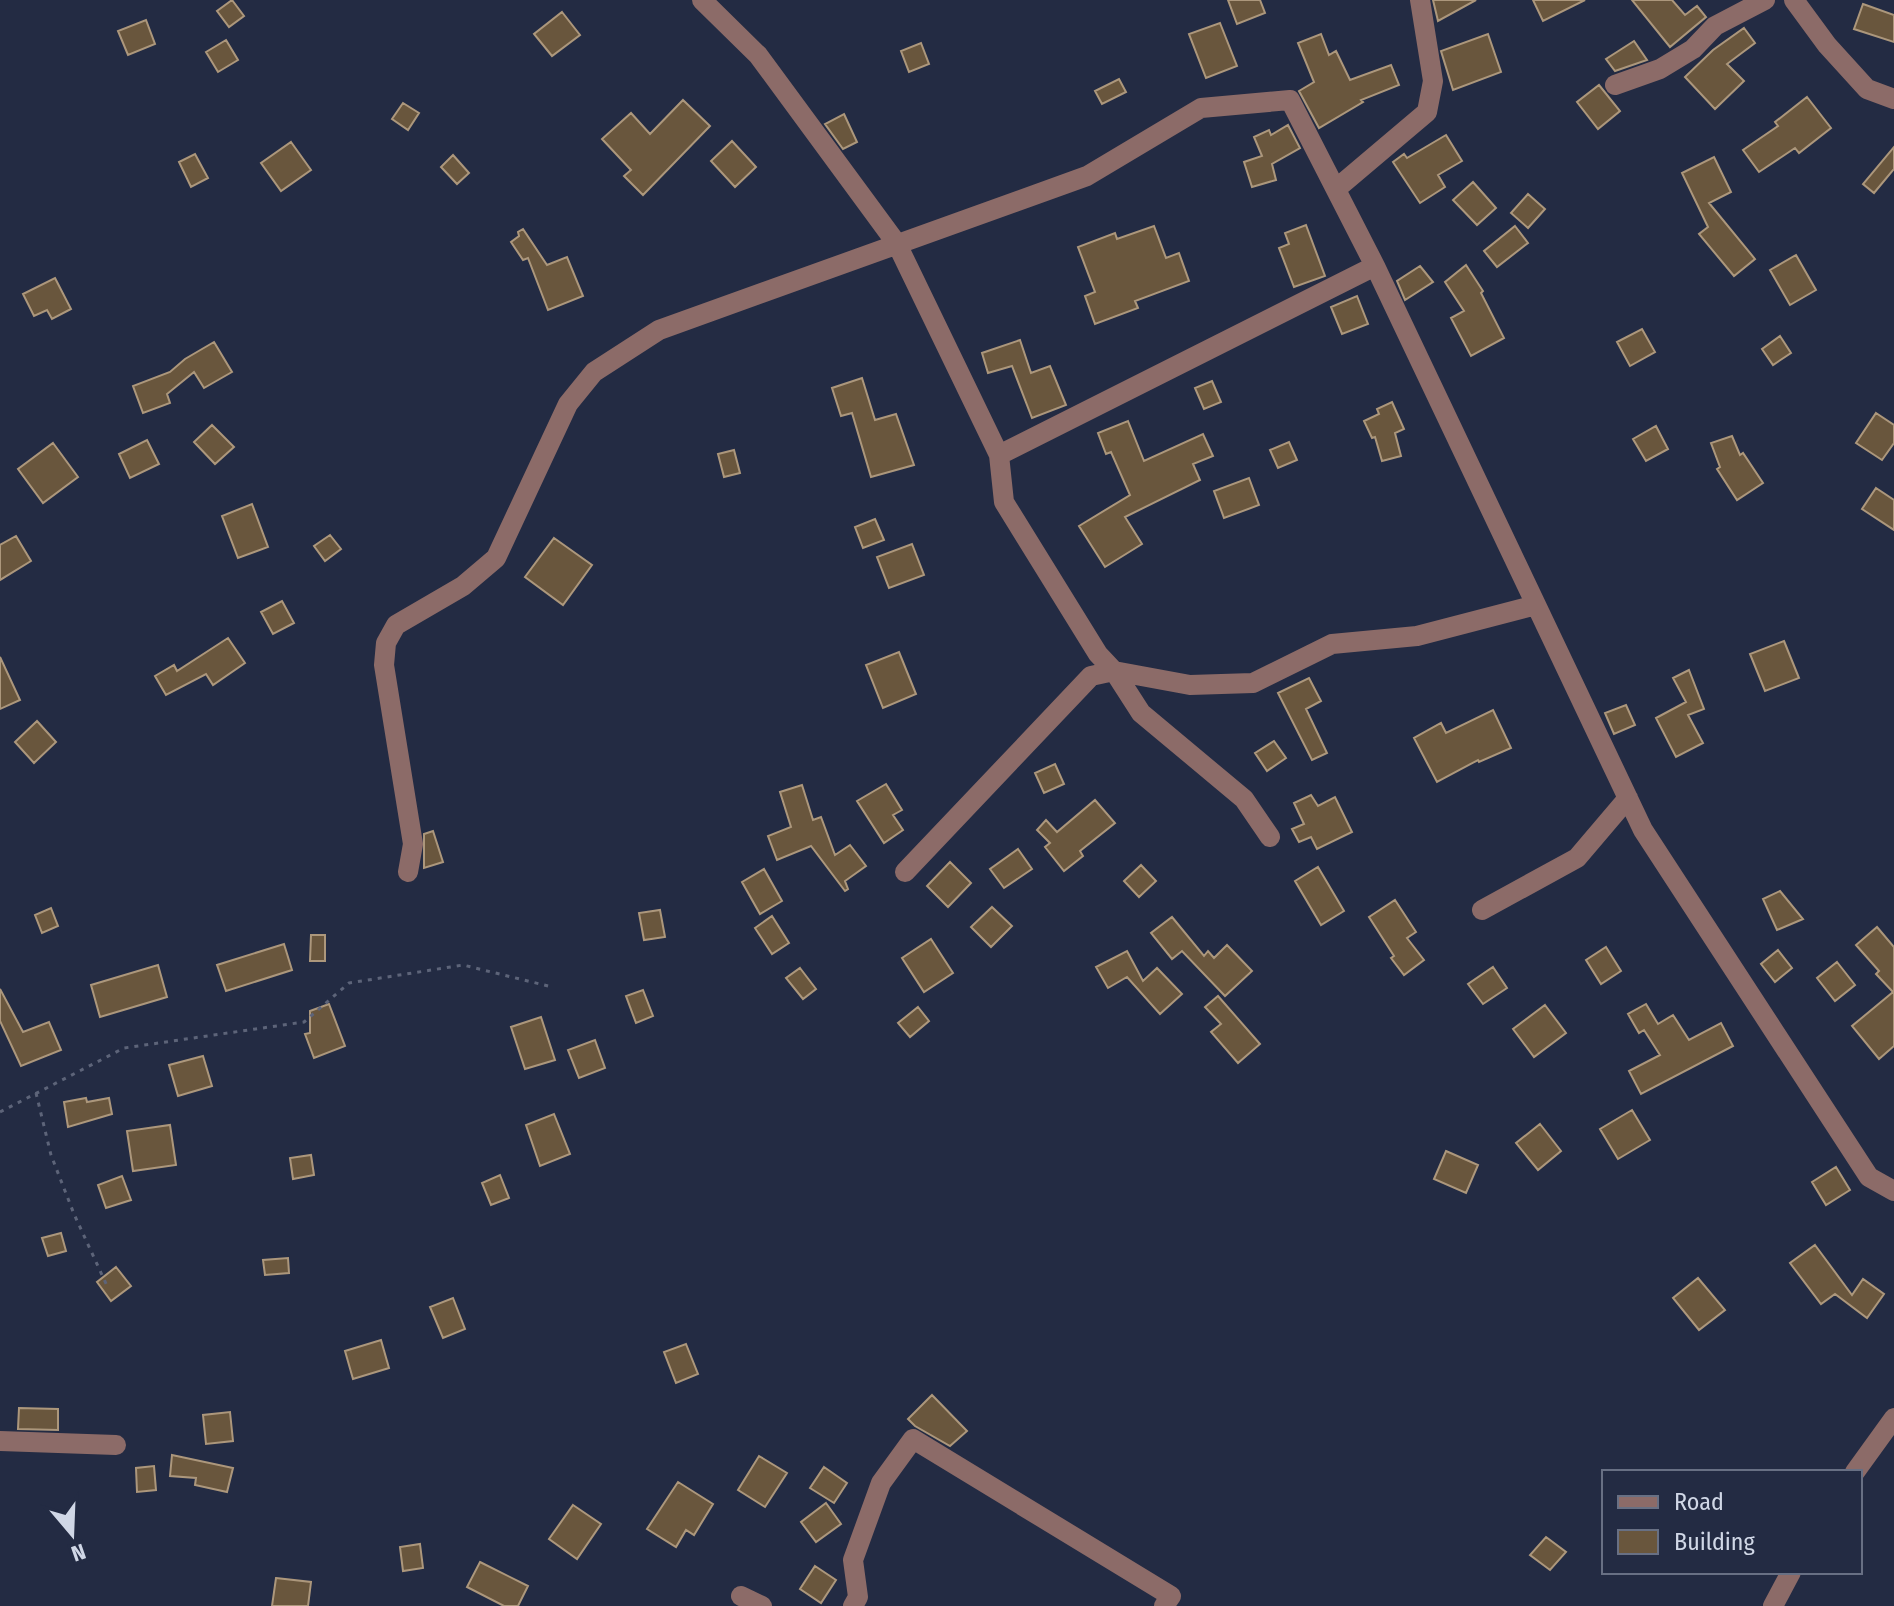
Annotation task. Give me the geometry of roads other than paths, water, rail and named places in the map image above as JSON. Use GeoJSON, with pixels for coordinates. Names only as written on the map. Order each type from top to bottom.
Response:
{"type":"FeatureCollection","features":[{"type":"Feature","properties":{"kind":"street"},"geometry":{"type":"LineString","coordinates":[[702,0],[758,55],[897,244],[999,455],[1004,502],[1098,654],[1114,671],[1141,713],[1244,799],[1270,837]]}},
{"type":"Feature","properties":{"kind":"street"},"geometry":{"type":"LineString","coordinates":[[1336,189],[1427,112],[1433,81],[1420,0]]}},
{"type":"Feature","properties":{"kind":"street"},"geometry":{"type":"LineString","coordinates":[[1615,85],[1660,69],[1693,49],[1715,26],[1765,0]]}},
{"type":"Feature","properties":{"kind":"street"},"geometry":{"type":"LineString","coordinates":[[1794,0],[1827,45],[1867,89],[1894,99]]}},
{"type":"Feature","properties":{"kind":"street"},"geometry":{"type":"LineString","coordinates":[[408,872],[413,844],[384,665],[386,643],[396,625],[463,586],[496,558],[568,404],[594,372],[659,330],[1087,176],[1201,108],[1290,100],[1375,266],[1643,830],[1869,1177],[1894,1191]]}},
{"type":"Feature","properties":{"kind":"street"},"geometry":{"type":"LineString","coordinates":[[999,455],[1375,266]]}},
{"type":"Feature","properties":{"kind":"street"},"geometry":{"type":"LineString","coordinates":[[905,872],[1091,676],[1114,671],[1190,685],[1253,683],[1332,644],[1417,636],[1536,605]]}},
{"type":"Feature","properties":{"kind":"street"},"geometry":{"type":"LineString","coordinates":[[1482,910],[1577,858],[1628,798]]}},
{"type":"Feature","properties":{"kind":"street"},"geometry":{"type":"LineString","coordinates":[[1856,1470],[1894,1418]]}},
{"type":"Feature","properties":{"kind":"street"},"geometry":{"type":"LineString","coordinates":[[853,1606],[858,1597],[853,1560],[881,1483],[913,1439],[1171,1596],[1164,1606]]}},
{"type":"Feature","properties":{"kind":"street"},"geometry":{"type":"LineString","coordinates":[[0,1441],[116,1445]]}},
{"type":"Feature","properties":{"kind":"street"},"geometry":{"type":"LineString","coordinates":[[1773,1606],[1790,1574]]}},
{"type":"Feature","properties":{"kind":"street"},"geometry":{"type":"LineString","coordinates":[[741,1596],[762,1606]]}}]}
